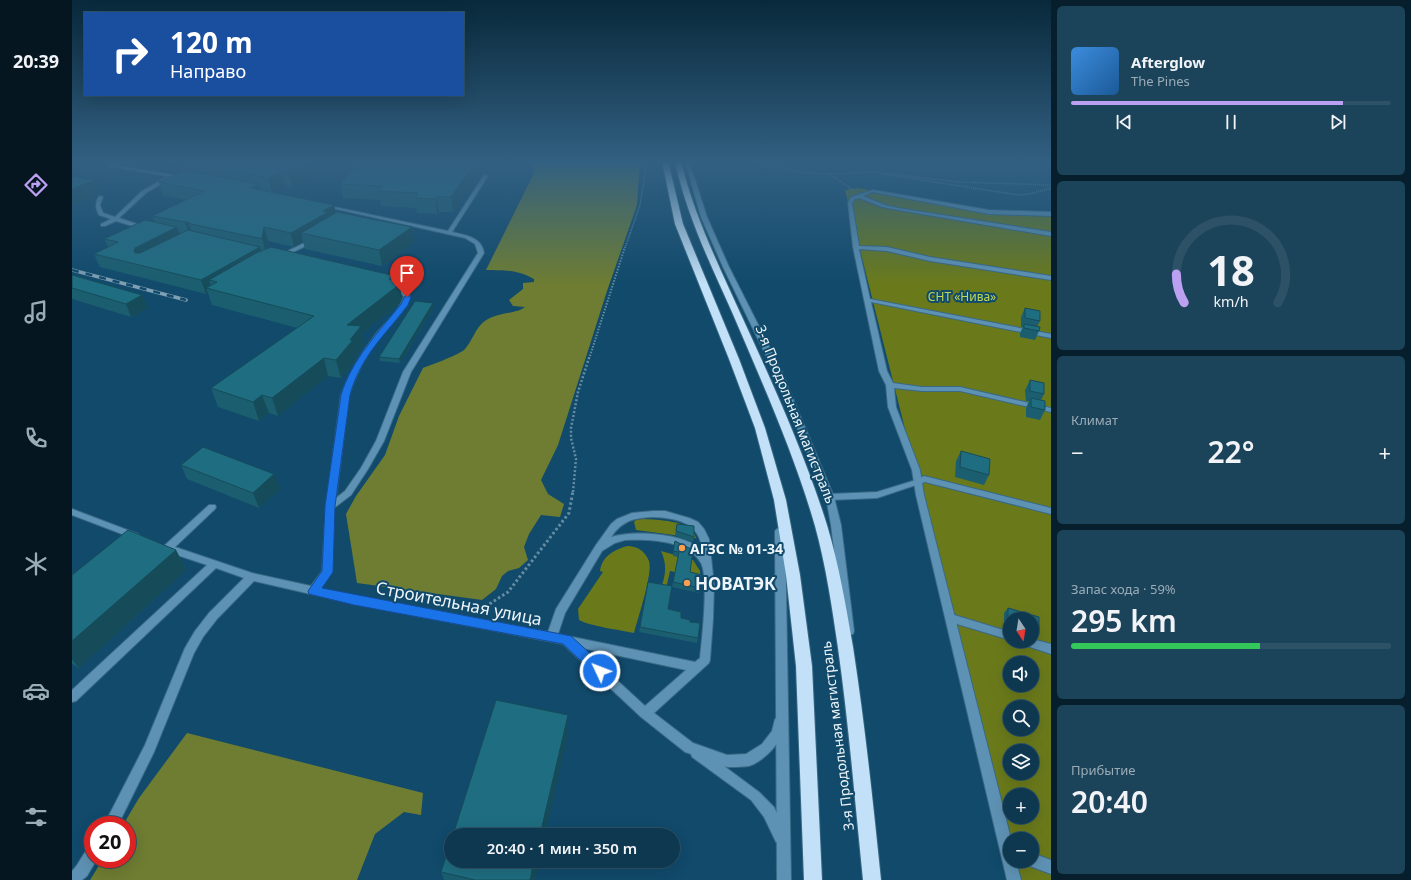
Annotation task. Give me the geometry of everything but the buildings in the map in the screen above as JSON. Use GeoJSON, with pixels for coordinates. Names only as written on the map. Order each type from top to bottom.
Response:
{"type":"FeatureCollection","features":[{"type":"Feature","properties":{"kind":"highway","name":"3-я Продольная магистраль"},"geometry":{"type":"LineString","coordinates":[[674,202],[679,224],[734,359],[760,428],[780,500],[793,575],[804,666],[813,880]]}},
{"type":"Feature","properties":{"kind":"highway","name":"3-я Продольная магистраль"},"geometry":{"type":"LineString","coordinates":[[689,202],[703,240],[758,361],[793,445],[815,507],[837,593],[852,692],[872,880]]}},
{"type":"Feature","properties":{"kind":"street"},"geometry":{"type":"LineString","coordinates":[[98,202],[97,208],[101,214],[153,230]]}},
{"type":"Feature","properties":{"kind":"street"},"geometry":{"type":"LineString","coordinates":[[103,225],[116,219],[134,202]]}},
{"type":"Feature","properties":{"kind":"street"},"geometry":{"type":"LineString","coordinates":[[450,233],[470,202]]}},
{"type":"Feature","properties":{"kind":"street"},"geometry":{"type":"LineString","coordinates":[[700,202],[707,225],[726,267],[777,370],[830,497],[836,525],[848,617],[852,692]]}},
{"type":"Feature","properties":{"kind":"street"},"geometry":{"type":"LineString","coordinates":[[851,202],[856,247],[882,371],[890,385],[892,407],[916,470],[920,495],[1004,832]]}},
{"type":"Feature","properties":{"kind":"street"},"geometry":{"type":"LineString","coordinates":[[874,202],[898,209],[1051,234]]}},
{"type":"Feature","properties":{"kind":"street"},"geometry":{"type":"LineString","coordinates":[[931,202],[989,212],[1051,214]]}},
{"type":"Feature","properties":{"kind":"street"},"geometry":{"type":"LineString","coordinates":[[321,206],[359,213],[473,239],[478,243],[481,249],[481,253],[407,372],[380,441],[364,469],[348,493],[330,506]]}},
{"type":"Feature","properties":{"kind":"street"},"geometry":{"type":"LineString","coordinates":[[353,217],[359,213]]}},
{"type":"Feature","properties":{"kind":"street"},"geometry":{"type":"LineString","coordinates":[[292,258],[278,257],[300,248],[320,237]]}},
{"type":"Feature","properties":{"kind":"street"},"geometry":{"type":"LineString","coordinates":[[856,247],[887,249],[930,259],[1051,278]]}},
{"type":"Feature","properties":{"kind":"street"},"geometry":{"type":"LineString","coordinates":[[313,591],[327,572],[330,506],[346,395],[350,380],[360,360],[404,305],[407,297],[405,292],[400,288],[386,283]]}},
{"type":"Feature","properties":{"kind":"street"},"geometry":{"type":"LineString","coordinates":[[868,300],[1051,336]]}},
{"type":"Feature","properties":{"kind":"street"},"geometry":{"type":"LineString","coordinates":[[890,385],[922,389],[960,390],[1051,410]]}},
{"type":"Feature","properties":{"kind":"street"},"geometry":{"type":"LineString","coordinates":[[830,497],[877,495],[919,482],[924,479],[1051,512]]}},
{"type":"Feature","properties":{"kind":"street"},"geometry":{"type":"LineString","coordinates":[[780,500],[784,880]]}},
{"type":"Feature","properties":{"kind":"street","name":"Строительная улица"},"geometry":{"type":"LineString","coordinates":[[212,507],[164,547],[213,565],[252,577],[313,591],[566,640],[701,664]]}},
{"type":"Feature","properties":{"kind":"street"},"geometry":{"type":"LineString","coordinates":[[72,512],[146,540]]}},
{"type":"Feature","properties":{"kind":"street"},"geometry":{"type":"LineString","coordinates":[[552,637],[560,612],[599,548],[612,530],[623,519],[649,513],[670,515],[688,521],[701,531],[706,543],[709,575],[709,611],[701,664],[645,713]]}},
{"type":"Feature","properties":{"kind":"street"},"geometry":{"type":"LineString","coordinates":[[599,548],[608,541],[621,537],[673,541],[687,545],[698,552],[707,565]]}},
{"type":"Feature","properties":{"kind":"street"},"geometry":{"type":"LineString","coordinates":[[72,697],[213,565]]}},
{"type":"Feature","properties":{"kind":"street"},"geometry":{"type":"LineString","coordinates":[[116,816],[150,748],[192,645],[213,616],[252,577]]}},
{"type":"Feature","properties":{"kind":"street"},"geometry":{"type":"LineString","coordinates":[[951,618],[1003,634]]}},
{"type":"Feature","properties":{"kind":"street"},"geometry":{"type":"LineString","coordinates":[[566,640],[645,713],[689,748],[755,796],[769,812],[784,842]]}},
{"type":"Feature","properties":{"kind":"street"},"geometry":{"type":"LineString","coordinates":[[1039,645],[1051,649]]}},
{"type":"Feature","properties":{"kind":"street"},"geometry":{"type":"LineString","coordinates":[[689,748],[727,761],[748,760],[766,748],[773,738],[776,733],[782,711]]}},
{"type":"Feature","properties":{"kind":"street"},"geometry":{"type":"LineString","coordinates":[[1039,863],[1051,867]]}},
{"type":"Feature","properties":{"kind":"street"},"geometry":{"type":"LineString","coordinates":[[72,880],[84,868]]}},
{"type":"Feature","properties":{"kind":"street"},"geometry":{"type":"LineString","coordinates":[[1012,868],[1014,880]]}},
{"type":"Feature","properties":{"kind":"path"},"geometry":{"type":"LineString","coordinates":[[467,621],[482,607],[508,592],[569,513],[576,470],[576,459],[571,438],[571,428],[578,392],[640,202]]}},
{"type":"Feature","properties":{"kind":"green space"},"geometry":{"type":"Polygon","coordinates":[[[520,202],[637,202],[558,445],[541,480],[548,494],[564,504],[560,517],[541,515],[529,534],[524,547],[528,560],[519,568],[508,571],[502,576],[496,589],[482,600],[357,583],[346,514],[356,496],[385,455],[399,416],[423,368],[458,354],[465,349],[481,324],[490,318],[518,311],[525,307],[513,306],[509,300],[523,289],[523,283],[534,282],[534,279],[516,272],[486,270],[520,202]]]}},
{"type":"Feature","properties":{"kind":"green space","name":"СНТ «Нива»"},"geometry":{"type":"Polygon","coordinates":[[[848,202],[932,202],[998,212],[1051,212],[1051,880],[1021,880],[1018,868],[1039,868],[1039,832],[1008,832],[1006,824],[1039,824],[1039,788],[1003,788],[1003,812],[848,202]]]}},
{"type":"Feature","properties":{"kind":"green space"},"geometry":{"type":"Polygon","coordinates":[[[643,519],[681,524],[693,532],[696,538],[636,530],[634,522],[636,520],[643,519]]]}},
{"type":"Feature","properties":{"kind":"green space"},"geometry":{"type":"Polygon","coordinates":[[[627,546],[637,548],[643,552],[649,561],[650,567],[642,607],[634,633],[598,626],[579,620],[578,609],[603,572],[600,571],[603,561],[609,554],[627,546]]]}},
{"type":"Feature","properties":{"kind":"green space"},"geometry":{"type":"Polygon","coordinates":[[[661,551],[693,560],[700,571],[700,577],[670,571],[666,589],[661,588],[665,570],[661,551]]]}},
{"type":"Feature","properties":{"kind":"green space"},"geometry":{"type":"Polygon","coordinates":[[[187,733],[423,793],[421,815],[404,812],[375,834],[357,880],[90,880],[97,868],[136,868],[136,816],[128,816],[139,798],[187,733]]]}},
{"type":"Feature","properties":{"kind":"railway"},"geometry":{"type":"LineString","coordinates":[[72,270],[186,300]]}},
{"type":"Feature","properties":{"kind":"place","name":"АГЗС № 01-34"},"geometry":{"type":"Point","coordinates":[682,548]}},
{"type":"Feature","properties":{"kind":"place","name":"НОВАТЭК"},"geometry":{"type":"Point","coordinates":[687,583]}},
{"type":"Feature","properties":{"kind":"route"},"geometry":{"type":"LineString","coordinates":[[407,297],[404,305],[360,360],[350,380],[346,395],[330,506],[329,562],[327,572],[313,591],[566,640],[600,671]]}}]}
